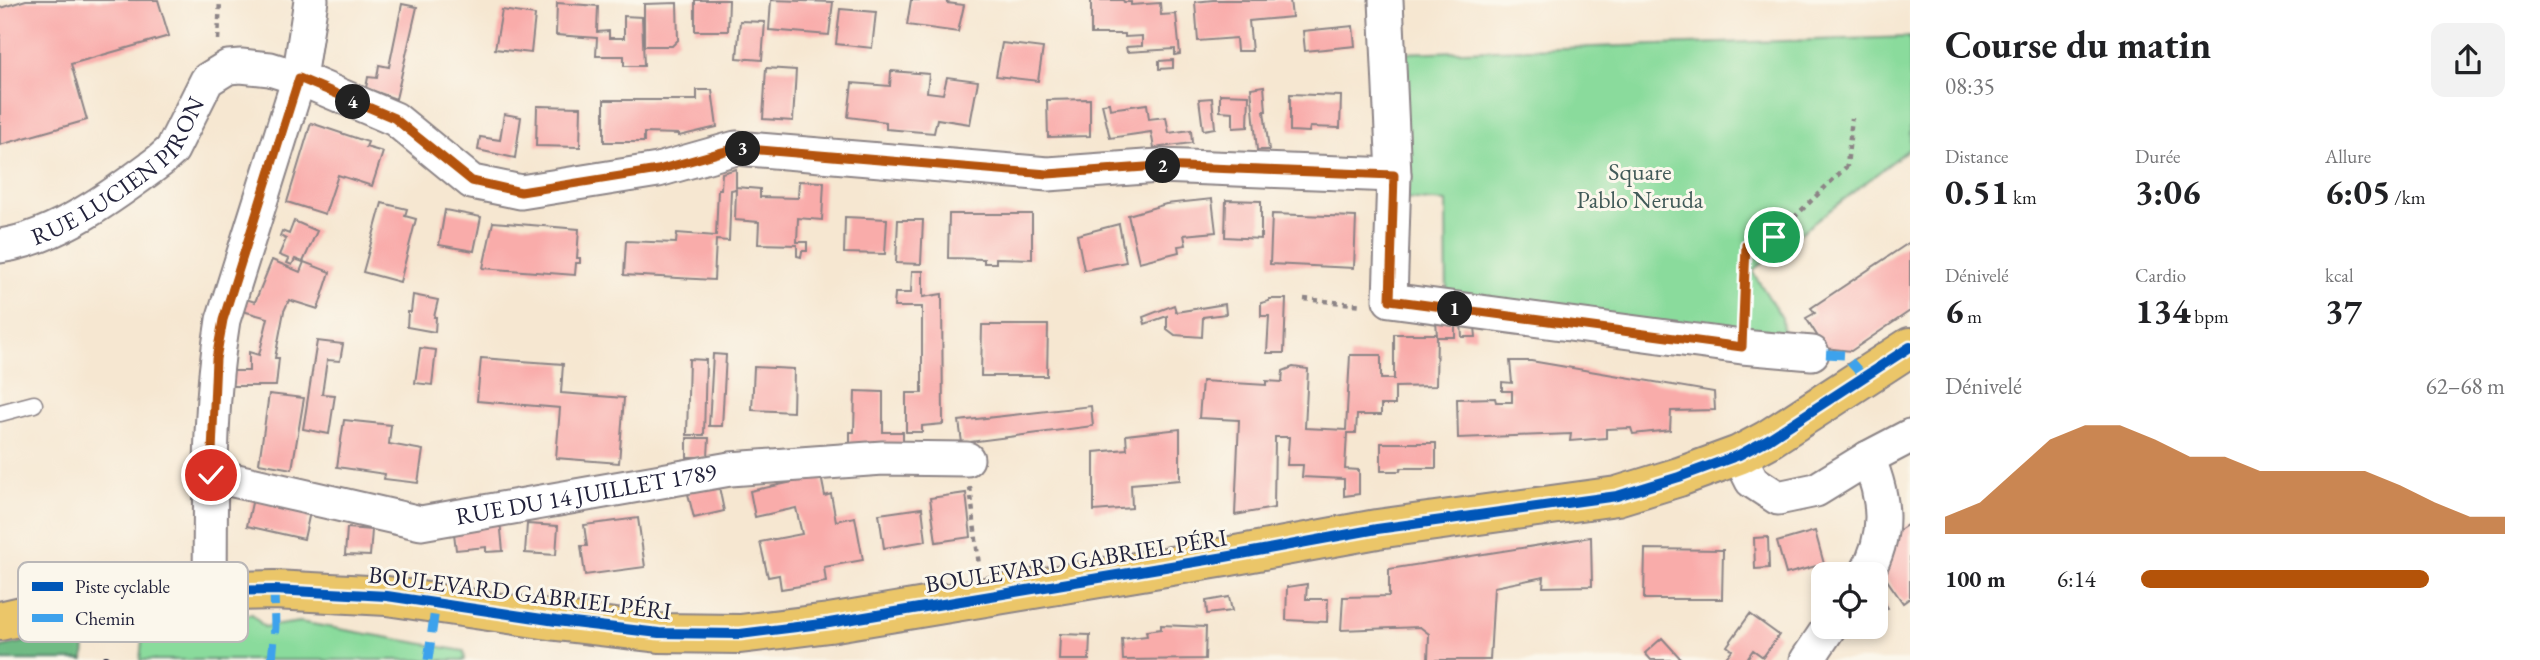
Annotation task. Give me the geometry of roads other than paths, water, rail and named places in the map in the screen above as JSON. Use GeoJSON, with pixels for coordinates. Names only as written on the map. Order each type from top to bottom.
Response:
{"type":"FeatureCollection","features":[{"type":"Feature","properties":{"kind":"main road","name":"BOULEVARD GABRIEL PÉRI"},"geometry":{"type":"LineString","coordinates":[[248,590],[387,596],[659,633],[740,634],[829,623],[1225,558],[1377,529],[1616,496],[1739,455],[1778,433],[1910,347]]}},
{"type":"Feature","properties":{"kind":"main road","name":"BOULEVARD GABRIEL PÉRI"},"geometry":{"type":"LineString","coordinates":[[0,621],[18,617]]}},
{"type":"Feature","properties":{"kind":"street"},"geometry":{"type":"LineString","coordinates":[[210,562],[216,359],[223,320],[299,78],[311,0]]}},
{"type":"Feature","properties":{"kind":"street"},"geometry":{"type":"LineString","coordinates":[[1387,0],[1394,175],[1390,300],[1742,347],[1812,353]]}},
{"type":"Feature","properties":{"kind":"street","name":"RUE LUCIEN PIRON"},"geometry":{"type":"LineString","coordinates":[[6,245],[71,221],[161,160],[172,150],[201,89],[217,72],[228,67],[255,67],[299,78]]}},
{"type":"Feature","properties":{"kind":"street"},"geometry":{"type":"LineString","coordinates":[[299,78],[394,118],[472,181],[521,192],[658,170],[736,148],[1048,174],[1159,166],[1394,175]]}},
{"type":"Feature","properties":{"kind":"street"},"geometry":{"type":"LineString","coordinates":[[1739,455],[1752,481],[1778,498],[1816,490],[1910,436]]}},
{"type":"Feature","properties":{"kind":"street","name":"RUE DU 14 JUILLET 1789"},"geometry":{"type":"LineString","coordinates":[[211,475],[421,523],[730,469],[883,458],[967,458]]}},
{"type":"Feature","properties":{"kind":"street"},"geometry":{"type":"LineString","coordinates":[[1868,458],[1879,484],[1883,510],[1881,531],[1870,562]]}},
{"type":"Feature","properties":{"kind":"street"},"geometry":{"type":"LineString","coordinates":[[1807,660],[1821,639]]}},
{"type":"Feature","properties":{"kind":"lane"},"geometry":{"type":"LineString","coordinates":[[0,413],[34,404]]}},
{"type":"Feature","properties":{"kind":"park label","name":"Square Pablo Neruda"},"geometry":{"type":"Point","coordinates":[1640,186]}}]}
